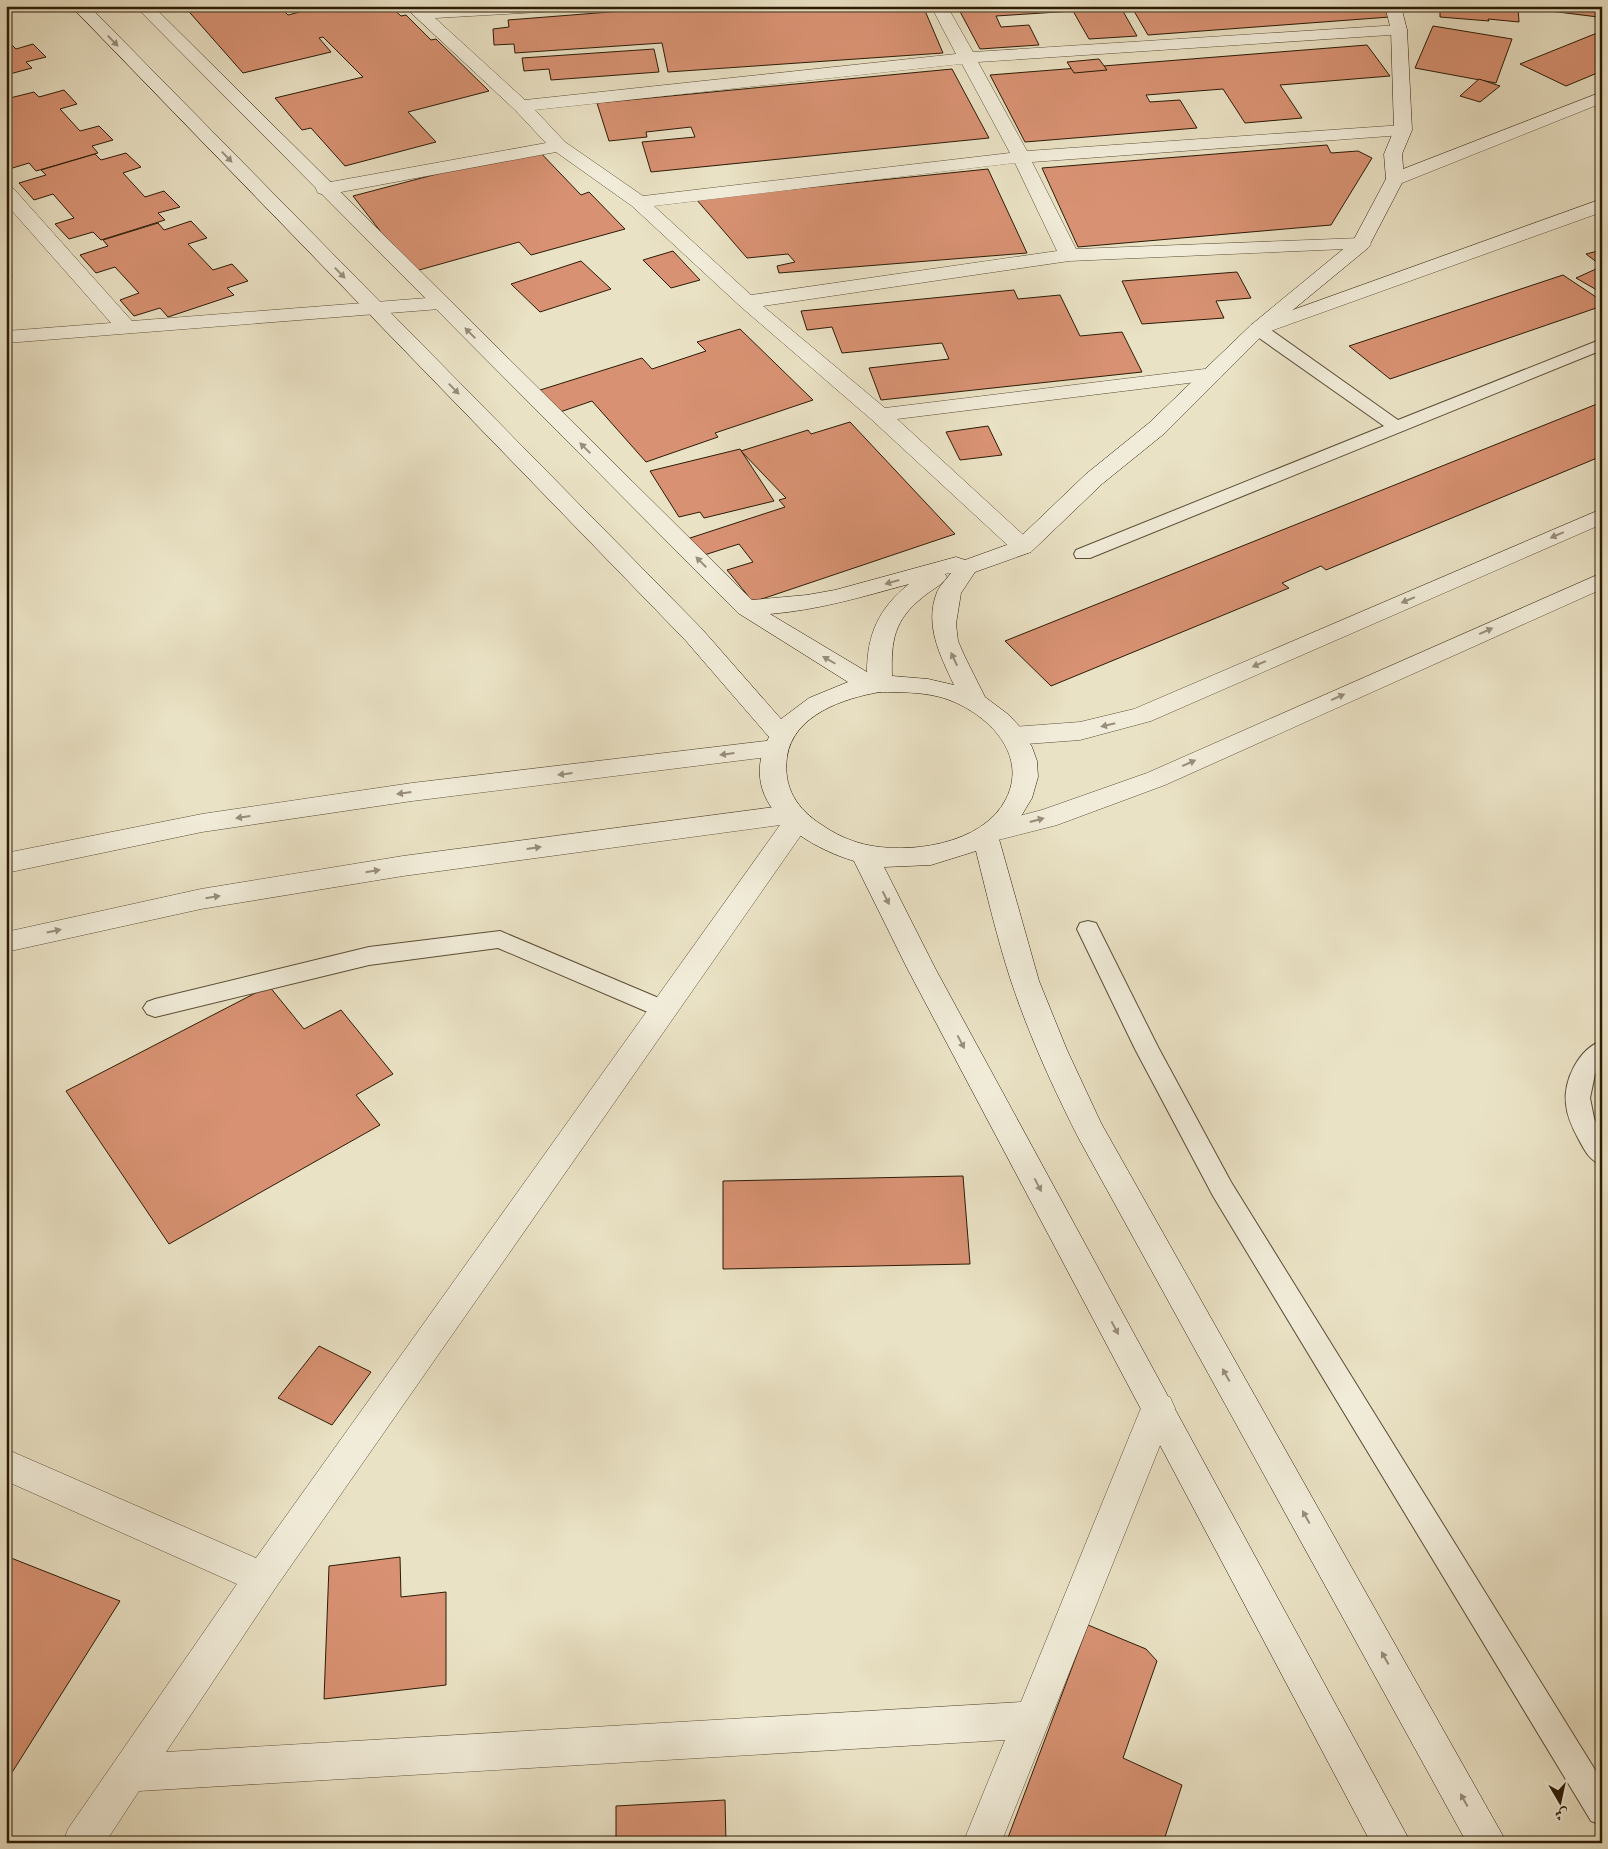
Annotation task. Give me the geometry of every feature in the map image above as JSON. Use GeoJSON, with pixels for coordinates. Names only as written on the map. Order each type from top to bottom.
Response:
{"type":"FeatureCollection","features":[{"type":"Feature","properties":{"kind":"street"},"geometry":{"type":"LineString","coordinates":[[79,6],[694,635],[778,742]]}},
{"type":"Feature","properties":{"kind":"street"},"geometry":{"type":"LineString","coordinates":[[143,6],[746,608],[769,624],[876,684]]}},
{"type":"Feature","properties":{"kind":"street"},"geometry":{"type":"LineString","coordinates":[[416,10],[558,6]]}},
{"type":"Feature","properties":{"kind":"street"},"geometry":{"type":"LineString","coordinates":[[939,6],[1021,158],[1069,256]]}},
{"type":"Feature","properties":{"kind":"street"},"geometry":{"type":"LineString","coordinates":[[746,608],[807,603],[836,598],[962,566],[1023,547],[1094,479],[1157,428],[1258,329],[1361,244],[1377,209],[1395,179],[1394,154],[1403,130],[1399,30],[1393,6]]}},
{"type":"Feature","properties":{"kind":"street"},"geometry":{"type":"LineString","coordinates":[[416,10],[521,106],[559,146],[639,202],[747,302],[880,415],[1023,547]]}},
{"type":"Feature","properties":{"kind":"street"},"geometry":{"type":"LineString","coordinates":[[521,106],[966,58],[1399,30]]}},
{"type":"Feature","properties":{"kind":"street"},"geometry":{"type":"LineString","coordinates":[[1395,179],[1516,133],[1602,97]]}},
{"type":"Feature","properties":{"kind":"street"},"geometry":{"type":"LineString","coordinates":[[639,202],[1021,158],[1403,130]]}},
{"type":"Feature","properties":{"kind":"street"},"geometry":{"type":"LineString","coordinates":[[325,189],[559,146]]}},
{"type":"Feature","properties":{"kind":"street"},"geometry":{"type":"LineString","coordinates":[[9,199],[126,327]]}},
{"type":"Feature","properties":{"kind":"street"},"geometry":{"type":"LineString","coordinates":[[1258,329],[1602,205]]}},
{"type":"Feature","properties":{"kind":"street"},"geometry":{"type":"LineString","coordinates":[[747,302],[1069,256],[1361,244]]}},
{"type":"Feature","properties":{"kind":"street"},"geometry":{"type":"LineString","coordinates":[[6,337],[440,303]]}},
{"type":"Feature","properties":{"kind":"street"},"geometry":{"type":"LineString","coordinates":[[880,415],[1213,374]]}},
{"type":"Feature","properties":{"kind":"street"},"geometry":{"type":"LineString","coordinates":[[1013,736],[1080,730],[1142,715],[1602,516]]}},
{"type":"Feature","properties":{"kind":"street"},"geometry":{"type":"LineString","coordinates":[[876,684],[879,642],[884,626],[893,612],[905,598],[962,566]]}},
{"type":"Feature","properties":{"kind":"street"},"geometry":{"type":"LineString","coordinates":[[962,566],[948,592],[944,624],[946,641],[975,703]]}},
{"type":"Feature","properties":{"kind":"street"},"geometry":{"type":"LineString","coordinates":[[988,835],[1008,816],[1020,797],[1025,776],[1023,756],[1013,736],[997,718],[975,703],[946,690],[914,684],[876,684],[843,691],[818,702],[797,717],[778,742],[772,770],[777,793],[793,817],[815,835],[838,846],[864,854],[896,858],[929,856],[959,849],[988,835],[1048,818],[1156,778],[1602,580]]}},
{"type":"Feature","properties":{"kind":"street"},"geometry":{"type":"LineString","coordinates":[[6,863],[221,820],[778,742]]}},
{"type":"Feature","properties":{"kind":"street"},"geometry":{"type":"LineString","coordinates":[[6,942],[201,899],[384,869],[793,817]]}},
{"type":"Feature","properties":{"kind":"street"},"geometry":{"type":"LineString","coordinates":[[82,1843],[262,1578],[665,1010],[793,817]]}},
{"type":"Feature","properties":{"kind":"street"},"geometry":{"type":"LineString","coordinates":[[988,835],[1012,938],[1032,1000],[1057,1062],[1090,1130],[1488,1843]]}},
{"type":"Feature","properties":{"kind":"street"},"geometry":{"type":"LineString","coordinates":[[864,854],[921,968],[1158,1408],[1379,1833]]}},
{"type":"Feature","properties":{"kind":"street"},"geometry":{"type":"LineString","coordinates":[[982,1843],[1158,1408]]}},
{"type":"Feature","properties":{"kind":"street"},"geometry":{"type":"LineString","coordinates":[[6,1464],[262,1578]]}},
{"type":"Feature","properties":{"kind":"street"},"geometry":{"type":"LineString","coordinates":[[131,1773],[1031,1720]]}},
{"type":"Feature","properties":{"kind":"lane"},"geometry":{"type":"LineString","coordinates":[[1258,329],[1395,426]]}},
{"type":"Feature","properties":{"kind":"lane"},"geometry":{"type":"LineString","coordinates":[[1083,554],[1395,426],[1602,344]]}},
{"type":"Feature","properties":{"kind":"lane"},"geometry":{"type":"LineString","coordinates":[[1088,929],[1147,1049],[1222,1188],[1602,1810]]}},
{"type":"Feature","properties":{"kind":"lane"},"geometry":{"type":"LineString","coordinates":[[155,1008],[369,956],[500,939],[665,1010]]}},
{"type":"Feature","properties":{"kind":"lane"},"geometry":{"type":"LineString","coordinates":[[1602,1050],[1584,1071],[1577,1104],[1591,1142],[1602,1155]]}},
{"type":"Feature","properties":{"kind":"building"},"geometry":{"type":"Polygon","coordinates":[[[184,6],[279,6],[288,15],[323,6],[390,6],[401,16],[406,15],[431,40],[436,39],[489,91],[408,112],[436,142],[345,166],[311,128],[302,130],[275,98],[363,77],[323,37],[319,38],[331,52],[243,73],[184,6]]]}},
{"type":"Feature","properties":{"kind":"building"},"geometry":{"type":"Polygon","coordinates":[[[686,6],[923,6],[943,53],[668,72],[662,43],[515,53],[514,44],[494,45],[493,29],[509,27],[508,20],[686,6]]]}},
{"type":"Feature","properties":{"kind":"building"},"geometry":{"type":"Polygon","coordinates":[[[957,6],[1120,6],[1137,36],[1089,39],[1073,11],[996,16],[1001,27],[1029,25],[1039,45],[980,49],[957,6]]]}},
{"type":"Feature","properties":{"kind":"building"},"geometry":{"type":"Polygon","coordinates":[[[1131,6],[1381,6],[1390,17],[1148,35],[1131,6]]]}},
{"type":"Feature","properties":{"kind":"building"},"geometry":{"type":"Polygon","coordinates":[[[1440,6],[1596,6],[1598,17],[1518,7],[1519,22],[1488,19],[1489,21],[1440,17],[1440,6]]]}},
{"type":"Feature","properties":{"kind":"building"},"geometry":{"type":"Polygon","coordinates":[[[1433,26],[1512,39],[1496,83],[1415,68],[1433,26]]]}},
{"type":"Feature","properties":{"kind":"building"},"geometry":{"type":"Polygon","coordinates":[[[1602,31],[1602,71],[1566,86],[1520,64],[1602,31]]]}},
{"type":"Feature","properties":{"kind":"building"},"geometry":{"type":"Polygon","coordinates":[[[6,39],[16,49],[33,44],[46,57],[26,62],[32,68],[6,75],[6,39]]]}},
{"type":"Feature","properties":{"kind":"building"},"geometry":{"type":"Polygon","coordinates":[[[1367,45],[1390,76],[1280,85],[1302,118],[1245,123],[1223,89],[1146,95],[1150,102],[1180,100],[1197,128],[1025,142],[990,75],[1367,45]]]}},
{"type":"Feature","properties":{"kind":"building"},"geometry":{"type":"Polygon","coordinates":[[[654,49],[659,72],[551,80],[549,69],[524,71],[522,58],[654,49]]]}},
{"type":"Feature","properties":{"kind":"building"},"geometry":{"type":"Polygon","coordinates":[[[1099,59],[1107,70],[1074,73],[1067,62],[1099,59]]]}},
{"type":"Feature","properties":{"kind":"building"},"geometry":{"type":"Polygon","coordinates":[[[952,69],[989,138],[651,172],[642,142],[695,137],[691,127],[646,132],[647,137],[609,141],[597,103],[952,69]]]}},
{"type":"Feature","properties":{"kind":"building"},"geometry":{"type":"Polygon","coordinates":[[[1479,79],[1500,86],[1480,102],[1460,96],[1479,79]]]}},
{"type":"Feature","properties":{"kind":"building"},"geometry":{"type":"Polygon","coordinates":[[[64,90],[77,104],[60,109],[80,131],[99,126],[113,140],[92,146],[98,153],[36,171],[29,163],[6,170],[6,152],[12,151],[6,144],[6,99],[34,92],[39,97],[64,90]]]}},
{"type":"Feature","properties":{"kind":"building"},"geometry":{"type":"Polygon","coordinates":[[[1327,145],[1331,153],[1358,151],[1372,158],[1331,225],[1078,247],[1042,168],[1327,145]]]}},
{"type":"Feature","properties":{"kind":"building"},"geometry":{"type":"Polygon","coordinates":[[[536,148],[581,195],[589,192],[625,229],[531,255],[519,242],[412,272],[353,196],[536,148]]]}},
{"type":"Feature","properties":{"kind":"building"},"geometry":{"type":"Polygon","coordinates":[[[126,153],[141,167],[123,173],[145,197],[164,191],[180,207],[158,213],[165,220],[101,240],[93,232],[69,239],[55,224],[74,218],[53,194],[34,200],[19,183],[46,175],[41,170],[95,154],[101,160],[126,153]]]}},
{"type":"Feature","properties":{"kind":"building"},"geometry":{"type":"Polygon","coordinates":[[[988,169],[1027,253],[779,273],[777,266],[795,262],[788,254],[747,258],[696,199],[988,169]]]}},
{"type":"Feature","properties":{"kind":"building"},"geometry":{"type":"Polygon","coordinates":[[[191,221],[207,238],[188,244],[213,270],[232,264],[248,281],[227,288],[234,295],[168,317],[160,308],[134,316],[120,300],[139,293],[115,267],[96,273],[80,255],[108,246],[103,240],[158,223],[164,230],[191,221]]]}},
{"type":"Feature","properties":{"kind":"building"},"geometry":{"type":"Polygon","coordinates":[[[1602,250],[1602,266],[1586,254],[1602,250]]]}},
{"type":"Feature","properties":{"kind":"building"},"geometry":{"type":"Polygon","coordinates":[[[673,251],[700,280],[671,288],[643,260],[673,251]]]}},
{"type":"Feature","properties":{"kind":"building"},"geometry":{"type":"Polygon","coordinates":[[[581,261],[611,289],[540,312],[511,284],[581,261]]]}},
{"type":"Feature","properties":{"kind":"building"},"geometry":{"type":"Polygon","coordinates":[[[1596,269],[1602,273],[1602,293],[1576,278],[1596,269]]]}},
{"type":"Feature","properties":{"kind":"building"},"geometry":{"type":"Polygon","coordinates":[[[1237,272],[1251,298],[1216,301],[1224,318],[1142,324],[1122,281],[1237,272]]]}},
{"type":"Feature","properties":{"kind":"building"},"geometry":{"type":"Polygon","coordinates":[[[12,275],[6,301],[6,276],[12,275]]]}},
{"type":"Feature","properties":{"kind":"building"},"geometry":{"type":"Polygon","coordinates":[[[1563,275],[1602,301],[1602,306],[1390,379],[1349,346],[1563,275]]]}},
{"type":"Feature","properties":{"kind":"building"},"geometry":{"type":"Polygon","coordinates":[[[1014,290],[1018,299],[1060,295],[1080,336],[1122,332],[1142,372],[881,400],[869,368],[949,359],[942,343],[842,353],[832,327],[807,330],[801,311],[1014,290]]]}},
{"type":"Feature","properties":{"kind":"building"},"geometry":{"type":"Polygon","coordinates":[[[740,329],[813,400],[715,433],[718,437],[646,462],[592,401],[557,413],[537,391],[642,358],[652,369],[706,351],[697,342],[740,329]]]}},
{"type":"Feature","properties":{"kind":"building"},"geometry":{"type":"Polygon","coordinates":[[[1602,402],[1602,456],[1326,570],[1321,566],[1282,583],[1289,588],[1051,686],[1005,641],[1602,402]]]}},
{"type":"Feature","properties":{"kind":"building"},"geometry":{"type":"Polygon","coordinates":[[[850,422],[955,534],[753,602],[727,570],[753,562],[739,544],[701,556],[687,539],[785,507],[779,500],[786,498],[741,451],[808,430],[811,434],[850,422]]]}},
{"type":"Feature","properties":{"kind":"building"},"geometry":{"type":"Polygon","coordinates":[[[988,426],[1002,455],[960,460],[946,432],[988,426]]]}},
{"type":"Feature","properties":{"kind":"building"},"geometry":{"type":"Polygon","coordinates":[[[740,449],[774,501],[704,518],[700,512],[679,517],[650,471],[740,449]]]}},
{"type":"Feature","properties":{"kind":"building"},"geometry":{"type":"Polygon","coordinates":[[[269,986],[304,1029],[341,1010],[393,1074],[356,1095],[380,1125],[169,1244],[66,1091],[269,986]]]}},
{"type":"Feature","properties":{"kind":"building"},"geometry":{"type":"Polygon","coordinates":[[[963,1176],[970,1264],[723,1269],[723,1181],[963,1176]]]}},
{"type":"Feature","properties":{"kind":"building"},"geometry":{"type":"Polygon","coordinates":[[[319,1346],[371,1372],[332,1425],[278,1398],[319,1346]]]}},
{"type":"Feature","properties":{"kind":"building"},"geometry":{"type":"Polygon","coordinates":[[[6,1556],[120,1601],[6,1782],[6,1556]]]}},
{"type":"Feature","properties":{"kind":"building"},"geometry":{"type":"Polygon","coordinates":[[[400,1557],[401,1597],[446,1592],[446,1685],[324,1699],[329,1566],[400,1557]]]}},
{"type":"Feature","properties":{"kind":"building"},"geometry":{"type":"Polygon","coordinates":[[[1088,1625],[1146,1649],[1157,1661],[1123,1758],[1182,1785],[1163,1843],[1006,1843],[1088,1625]]]}},
{"type":"Feature","properties":{"kind":"building"},"geometry":{"type":"Polygon","coordinates":[[[725,1800],[726,1843],[616,1843],[616,1806],[725,1800]]]}}]}
